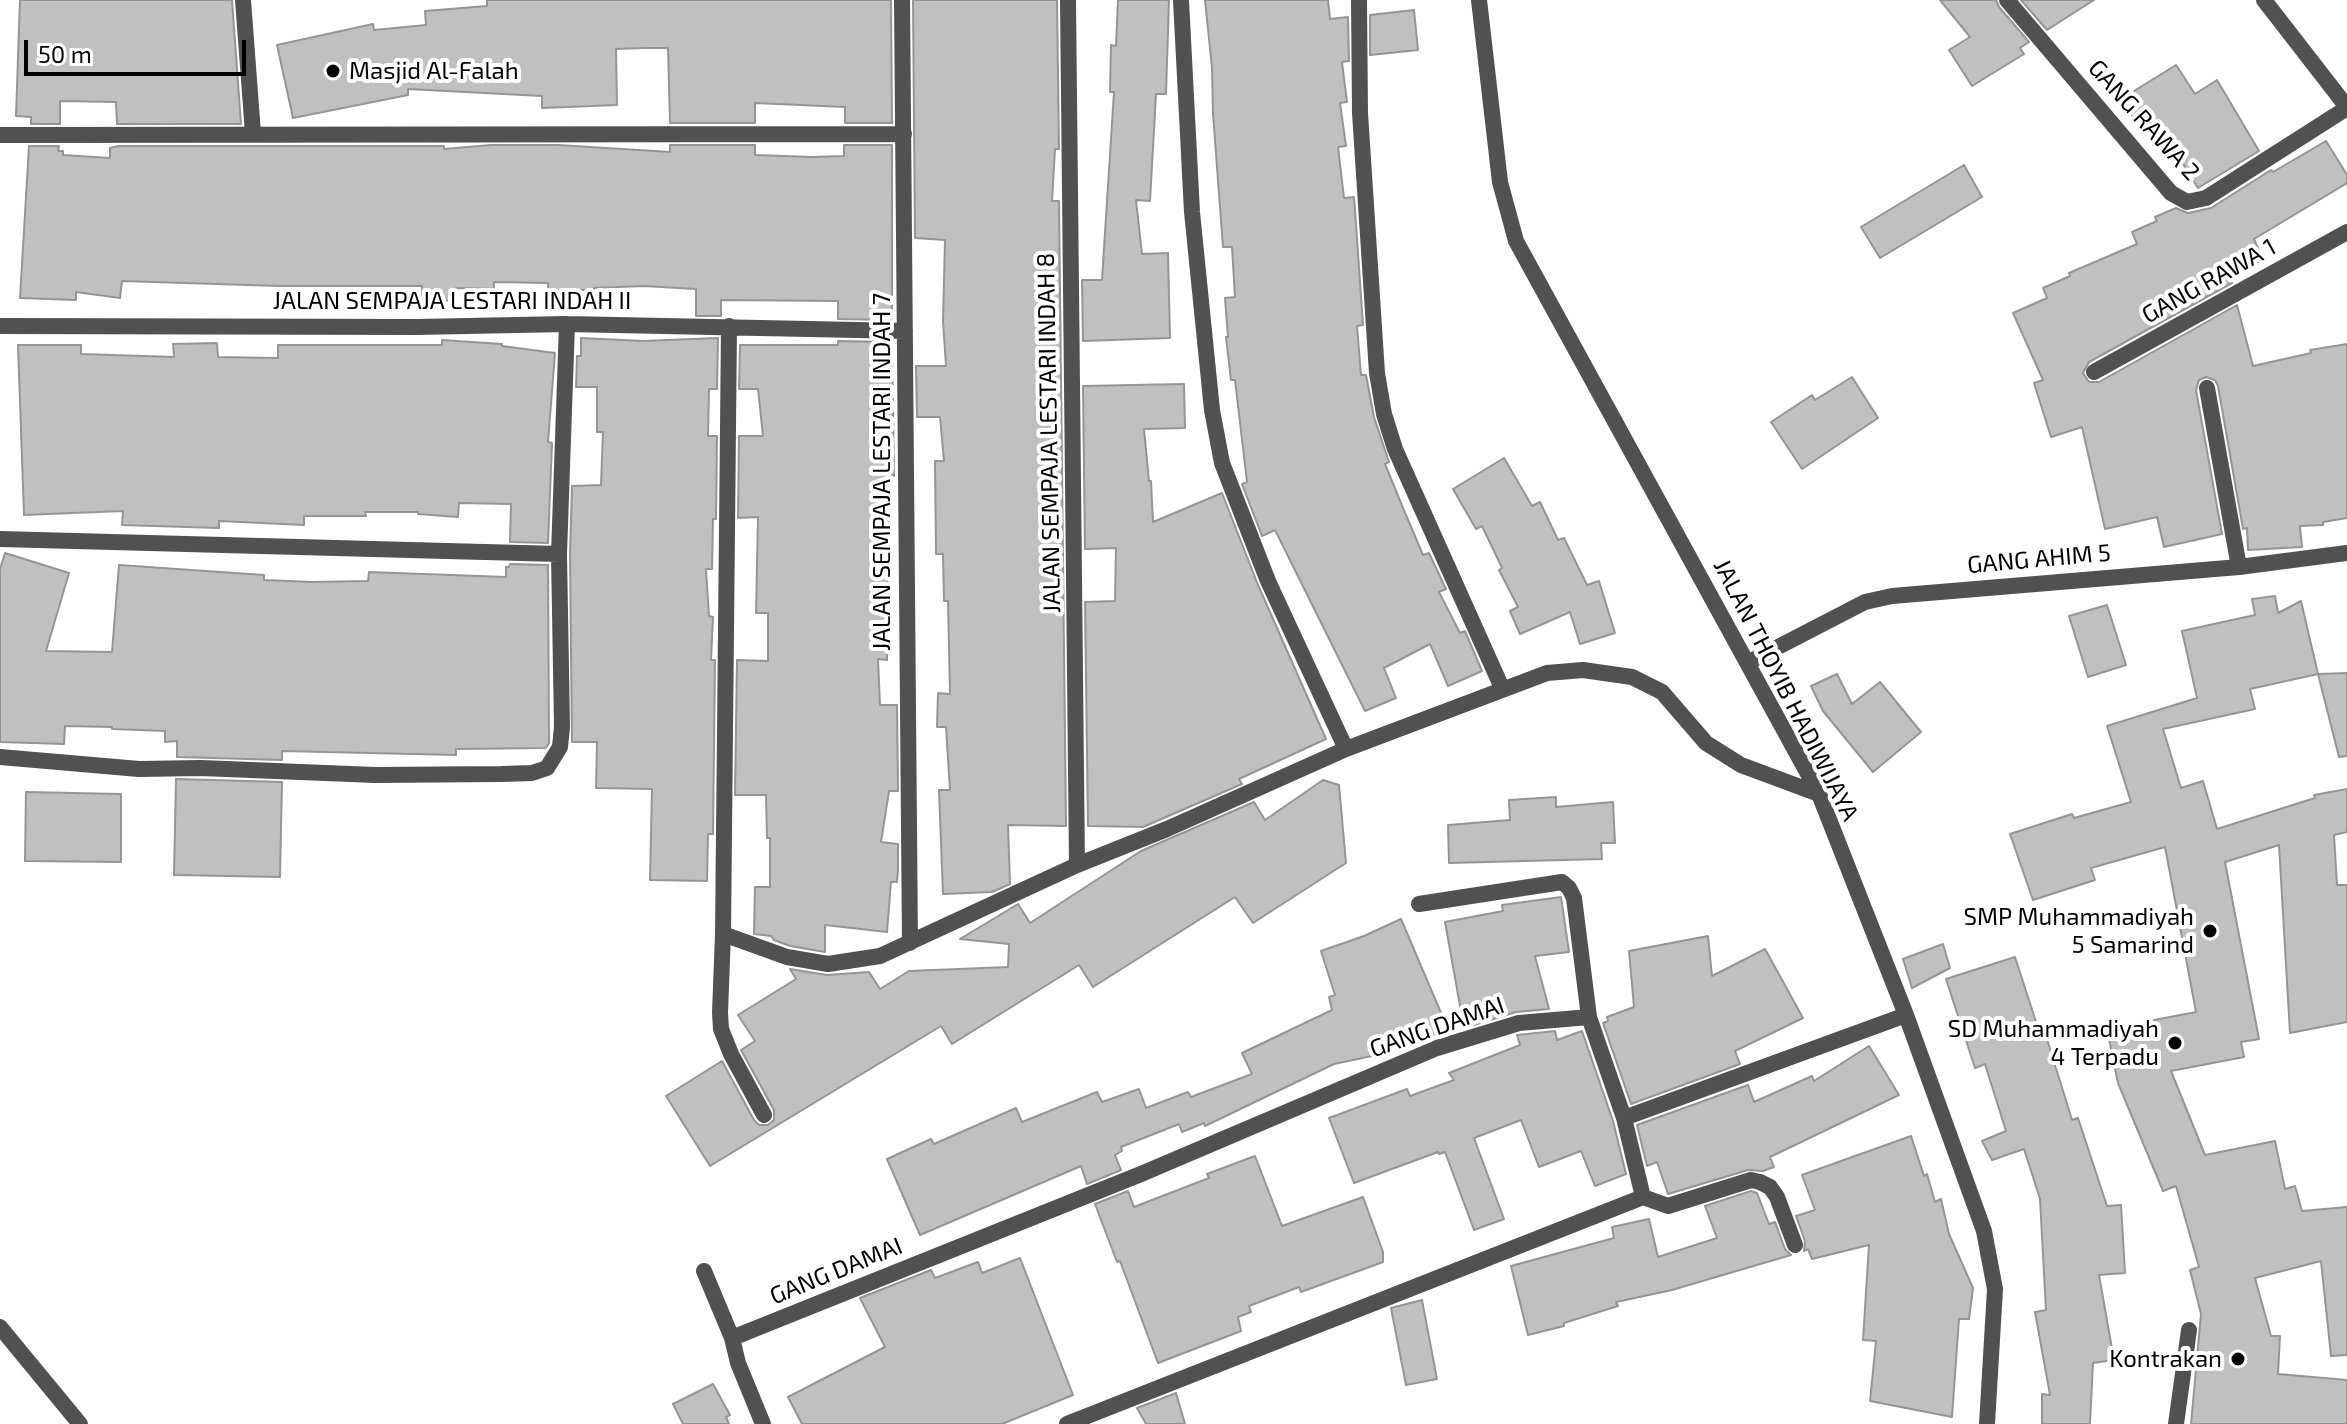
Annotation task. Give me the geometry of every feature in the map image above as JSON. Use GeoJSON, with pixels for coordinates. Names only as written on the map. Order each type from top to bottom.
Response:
{"type":"FeatureCollection","features":[{"type":"Feature","properties":{"kind":"street"},"geometry":{"type":"LineString","coordinates":[[243,0],[253,133]]}},
{"type":"Feature","properties":{"kind":"street","name":"JALAN SEMPAJA LESTARI INDAH 7"},"geometry":{"type":"LineString","coordinates":[[902,0],[910,943]]}},
{"type":"Feature","properties":{"kind":"street","name":"JALAN SEMPAJA LESTARI INDAH 8"},"geometry":{"type":"LineString","coordinates":[[1068,0],[1077,865]]}},
{"type":"Feature","properties":{"kind":"street"},"geometry":{"type":"LineString","coordinates":[[1181,0],[1192,212],[1212,410],[1222,463],[1268,581],[1346,749]]}},
{"type":"Feature","properties":{"kind":"street"},"geometry":{"type":"LineString","coordinates":[[1359,0],[1360,113],[1377,373],[1384,414],[1395,449],[1502,688]]}},
{"type":"Feature","properties":{"kind":"street","name":"JALAN THOYIB HADIWIJAYA"},"geometry":{"type":"LineString","coordinates":[[1479,0],[1500,182],[1516,241],[1819,794],[1906,1015],[1984,1231],[1995,1289],[1987,1424]]}},
{"type":"Feature","properties":{"kind":"street","name":"GANG RAWA 2"},"geometry":{"type":"LineString","coordinates":[[2007,0],[2171,193],[2187,202],[2206,198],[2347,108]]}},
{"type":"Feature","properties":{"kind":"street"},"geometry":{"type":"LineString","coordinates":[[2264,0],[2347,108]]}},
{"type":"Feature","properties":{"kind":"street"},"geometry":{"type":"LineString","coordinates":[[0,135],[904,134]]}},
{"type":"Feature","properties":{"kind":"street","name":"GANG RAWA 1"},"geometry":{"type":"LineString","coordinates":[[2094,372],[2347,232]]}},
{"type":"Feature","properties":{"kind":"street"},"geometry":{"type":"LineString","coordinates":[[0,757],[139,769],[201,768],[375,775],[532,773],[547,768],[560,747],[562,727],[559,554],[567,324]]}},
{"type":"Feature","properties":{"kind":"street","name":"JALAN SEMPAJA LESTARI INDAH II"},"geometry":{"type":"LineString","coordinates":[[0,326],[416,327],[567,324],[905,331]]}},
{"type":"Feature","properties":{"kind":"street"},"geometry":{"type":"LineString","coordinates":[[729,326],[723,934],[719,989],[721,1029],[764,1115]]}},
{"type":"Feature","properties":{"kind":"street"},"geometry":{"type":"LineString","coordinates":[[2207,388],[2239,567]]}},
{"type":"Feature","properties":{"kind":"street"},"geometry":{"type":"LineString","coordinates":[[0,539],[559,554]]}},
{"type":"Feature","properties":{"kind":"street","name":"GANG AHIM 5"},"geometry":{"type":"LineString","coordinates":[[1749,662],[1865,602],[1892,596],[2239,567],[2347,553]]}},
{"type":"Feature","properties":{"kind":"street"},"geometry":{"type":"LineString","coordinates":[[723,934],[787,957],[828,964],[870,958],[1346,749],[1547,673],[1583,670],[1632,677],[1662,692],[1706,743],[1741,765],[1819,794]]}},
{"type":"Feature","properties":{"kind":"street"},"geometry":{"type":"LineString","coordinates":[[1419,904],[1562,882],[1569,888],[1574,898],[1589,1017],[1624,1118],[1643,1197]]}},
{"type":"Feature","properties":{"kind":"street"},"geometry":{"type":"LineString","coordinates":[[1624,1118],[1906,1015]]}},
{"type":"Feature","properties":{"kind":"street","name":"GANG DAMAI"},"geometry":{"type":"LineString","coordinates":[[732,1338],[1141,1174],[1437,1048],[1519,1023],[1589,1017]]}},
{"type":"Feature","properties":{"kind":"street"},"geometry":{"type":"LineString","coordinates":[[1067,1424],[1643,1197],[1668,1206],[1751,1180],[1760,1182],[1770,1187],[1777,1197],[1795,1245]]}},
{"type":"Feature","properties":{"kind":"street"},"geometry":{"type":"LineString","coordinates":[[704,1271],[763,1424]]}},
{"type":"Feature","properties":{"kind":"street"},"geometry":{"type":"LineString","coordinates":[[0,1327],[80,1424]]}},
{"type":"Feature","properties":{"kind":"street"},"geometry":{"type":"LineString","coordinates":[[2176,1424],[2189,1330]]}},
{"type":"Feature","properties":{"kind":"building"},"geometry":{"type":"Polygon","coordinates":[[[20,0],[232,0],[241,124],[117,124],[116,102],[60,101],[60,124],[31,124],[31,117],[16,116],[20,0]]]}},
{"type":"Feature","properties":{"kind":"building"},"geometry":{"type":"Polygon","coordinates":[[[487,0],[891,0],[892,123],[845,123],[845,107],[755,103],[755,123],[670,123],[668,48],[616,49],[617,105],[542,108],[542,96],[408,89],[408,95],[293,118],[277,45],[373,24],[374,30],[426,25],[425,11],[487,6],[487,0]]]}},
{"type":"Feature","properties":{"kind":"building"},"geometry":{"type":"Polygon","coordinates":[[[913,0],[1057,0],[1059,149],[1055,149],[1052,201],[1059,201],[1066,826],[1008,825],[1010,884],[992,892],[943,894],[939,790],[950,790],[946,727],[937,727],[938,693],[950,694],[948,601],[944,601],[943,554],[936,554],[935,461],[944,461],[940,417],[917,417],[916,366],[946,366],[943,321],[945,240],[915,238],[913,0]]]}},
{"type":"Feature","properties":{"kind":"building"},"geometry":{"type":"Polygon","coordinates":[[[1118,0],[1169,0],[1166,94],[1156,94],[1150,201],[1136,200],[1142,254],[1168,253],[1170,338],[1083,341],[1082,280],[1102,280],[1114,92],[1110,92],[1111,45],[1116,46],[1118,0]]]}},
{"type":"Feature","properties":{"kind":"building"},"geometry":{"type":"Polygon","coordinates":[[[1205,0],[1328,0],[1330,19],[1348,17],[1349,61],[1342,62],[1347,102],[1340,103],[1346,146],[1338,147],[1344,198],[1354,197],[1363,325],[1357,326],[1361,375],[1366,375],[1374,417],[1389,462],[1385,464],[1423,555],[1429,553],[1446,589],[1439,592],[1460,633],[1465,631],[1482,671],[1448,686],[1430,644],[1384,668],[1396,698],[1365,711],[1275,530],[1262,536],[1242,484],[1247,482],[1235,380],[1231,380],[1226,337],[1225,298],[1235,297],[1232,247],[1223,247],[1205,0]]]}},
{"type":"Feature","properties":{"kind":"building"},"geometry":{"type":"Polygon","coordinates":[[[1940,0],[1996,0],[2029,42],[2020,48],[2024,54],[1972,86],[1949,50],[1970,37],[1940,0]]]}},
{"type":"Feature","properties":{"kind":"building"},"geometry":{"type":"Polygon","coordinates":[[[2021,0],[2094,0],[2047,30],[2021,0]]]}},
{"type":"Feature","properties":{"kind":"building"},"geometry":{"type":"Polygon","coordinates":[[[1414,10],[1418,50],[1370,55],[1370,15],[1414,10]]]}},
{"type":"Feature","properties":{"kind":"building"},"geometry":{"type":"Polygon","coordinates":[[[2176,65],[2195,94],[2217,80],[2259,151],[2198,188],[2171,145],[2162,151],[2143,120],[2137,124],[2121,99],[2176,65]]]}},
{"type":"Feature","properties":{"kind":"building"},"geometry":{"type":"Polygon","coordinates":[[[2326,141],[2347,175],[2347,183],[2254,239],[2263,260],[2230,275],[2232,283],[2089,362],[2083,373],[2089,382],[2099,382],[2237,305],[2253,366],[2311,353],[2310,350],[2347,344],[2347,518],[2323,522],[2323,525],[2300,526],[2302,547],[2248,550],[2247,528],[2243,529],[2218,386],[2215,380],[2206,377],[2199,380],[2196,390],[2222,534],[2164,547],[2157,517],[2105,529],[2082,427],[2051,437],[2034,383],[2043,380],[2013,313],[2047,298],[2043,288],[2070,276],[2069,273],[2137,244],[2132,232],[2157,221],[2155,217],[2176,208],[2188,213],[2211,208],[2271,170],[2273,172],[2326,141]]]}},
{"type":"Feature","properties":{"kind":"building"},"geometry":{"type":"Polygon","coordinates":[[[558,145],[670,152],[670,145],[755,145],[755,155],[812,157],[844,156],[844,145],[892,145],[892,320],[838,319],[838,301],[721,300],[721,316],[696,316],[696,289],[643,286],[548,290],[548,283],[494,282],[494,289],[456,288],[456,301],[422,300],[422,286],[122,281],[120,298],[76,292],[76,300],[20,298],[29,146],[59,146],[58,151],[63,151],[63,155],[110,158],[110,148],[119,146],[444,146],[444,149],[558,145]]]}},
{"type":"Feature","properties":{"kind":"building"},"geometry":{"type":"Polygon","coordinates":[[[1964,165],[1982,197],[1880,258],[1861,227],[1964,165]]]}},
{"type":"Feature","properties":{"kind":"building"},"geometry":{"type":"Polygon","coordinates":[[[581,338],[643,341],[718,338],[717,389],[709,389],[708,436],[717,436],[712,569],[706,569],[709,616],[713,617],[711,660],[715,660],[713,834],[708,834],[707,881],[650,880],[652,789],[596,788],[597,742],[572,742],[572,486],[601,485],[603,432],[597,432],[597,387],[576,387],[581,338]]]}},
{"type":"Feature","properties":{"kind":"building"},"geometry":{"type":"Polygon","coordinates":[[[442,340],[502,344],[555,353],[548,442],[552,443],[548,543],[510,542],[511,504],[459,503],[458,517],[418,512],[365,512],[366,516],[304,516],[304,525],[219,521],[219,528],[122,525],[123,511],[24,515],[18,345],[81,345],[81,354],[174,357],[173,344],[217,343],[218,357],[278,358],[278,345],[442,345],[442,340]]]}},
{"type":"Feature","properties":{"kind":"building"},"geometry":{"type":"Polygon","coordinates":[[[838,341],[892,342],[894,476],[888,476],[887,660],[878,659],[880,705],[897,705],[898,791],[889,791],[881,842],[898,844],[898,870],[897,882],[891,882],[887,932],[825,925],[825,952],[790,946],[771,936],[754,934],[755,887],[770,887],[770,838],[767,838],[766,795],[735,795],[737,660],[768,661],[768,613],[756,613],[758,517],[738,518],[739,436],[763,436],[758,389],[739,389],[740,345],[838,345],[838,341]]]}},
{"type":"Feature","properties":{"kind":"building"},"geometry":{"type":"Polygon","coordinates":[[[1852,377],[1878,418],[1802,469],[1771,422],[1812,395],[1815,400],[1852,377]]]}},
{"type":"Feature","properties":{"kind":"building"},"geometry":{"type":"Polygon","coordinates":[[[1184,384],[1185,428],[1144,429],[1153,522],[1222,493],[1258,585],[1326,739],[1239,779],[1242,784],[1143,827],[1088,826],[1085,602],[1115,601],[1116,548],[1085,549],[1083,386],[1184,384]]]}},
{"type":"Feature","properties":{"kind":"building"},"geometry":{"type":"Polygon","coordinates":[[[1504,458],[1532,506],[1540,502],[1558,540],[1564,538],[1587,585],[1599,581],[1615,633],[1580,644],[1570,612],[1520,634],[1510,611],[1518,607],[1499,570],[1502,568],[1482,526],[1476,529],[1453,489],[1504,458]]]}},
{"type":"Feature","properties":{"kind":"building"},"geometry":{"type":"Polygon","coordinates":[[[5,553],[69,573],[46,651],[112,652],[119,565],[264,575],[264,580],[312,582],[368,581],[369,572],[506,577],[506,567],[510,564],[548,565],[549,743],[546,748],[456,749],[456,755],[282,751],[282,760],[177,757],[177,741],[165,742],[165,731],[112,727],[65,726],[64,744],[0,742],[0,569],[5,553]]]}},
{"type":"Feature","properties":{"kind":"building"},"geometry":{"type":"Polygon","coordinates":[[[2275,596],[2278,613],[2301,601],[2318,674],[2250,689],[2255,709],[2163,729],[2181,788],[2203,781],[2217,829],[2315,798],[2314,795],[2347,789],[2347,832],[2334,835],[2337,885],[2347,885],[2347,1022],[2290,1033],[2279,845],[2225,862],[2259,1039],[2241,1042],[2244,1057],[2171,1071],[2205,1155],[2275,1141],[2285,1189],[2295,1186],[2302,1211],[2347,1207],[2347,1355],[2331,1356],[2321,1261],[2255,1278],[2271,1336],[2280,1336],[2278,1374],[2347,1380],[2347,1424],[2191,1424],[2201,1314],[2190,1270],[2199,1267],[2176,1186],[2163,1191],[2118,1083],[2107,1029],[2196,1012],[2165,847],[2091,868],[2095,880],[2033,900],[2010,834],[2072,814],[2074,818],[2131,802],[2107,726],[2197,698],[2182,631],[2255,615],[2252,599],[2275,596]]]}},
{"type":"Feature","properties":{"kind":"building"},"geometry":{"type":"Polygon","coordinates":[[[2107,605],[2126,665],[2088,677],[2069,616],[2107,605]]]}},
{"type":"Feature","properties":{"kind":"building"},"geometry":{"type":"Polygon","coordinates":[[[2347,673],[2347,756],[2339,757],[2318,674],[2347,673]]]}},
{"type":"Feature","properties":{"kind":"building"},"geometry":{"type":"Polygon","coordinates":[[[1837,674],[1852,704],[1880,682],[1921,732],[1873,772],[1823,711],[1811,686],[1837,674]]]}},
{"type":"Feature","properties":{"kind":"building"},"geometry":{"type":"Polygon","coordinates":[[[176,779],[282,782],[280,877],[174,875],[176,779]]]}},
{"type":"Feature","properties":{"kind":"building"},"geometry":{"type":"Polygon","coordinates":[[[1323,780],[1339,785],[1346,863],[1253,923],[1235,897],[1093,987],[1079,965],[952,1044],[941,1026],[710,1166],[666,1096],[722,1061],[754,1120],[759,1125],[768,1125],[774,1120],[774,1110],[741,1050],[755,1041],[738,1015],[796,979],[790,969],[827,975],[869,972],[880,989],[909,971],[1008,967],[1009,944],[960,939],[1018,904],[1030,923],[1141,851],[1254,802],[1265,820],[1323,780]]]}},
{"type":"Feature","properties":{"kind":"building"},"geometry":{"type":"Polygon","coordinates":[[[26,792],[121,794],[121,862],[25,861],[26,792]]]}},
{"type":"Feature","properties":{"kind":"building"},"geometry":{"type":"Polygon","coordinates":[[[1556,797],[1556,807],[1613,802],[1615,843],[1601,843],[1602,859],[1449,863],[1448,825],[1510,820],[1509,800],[1556,797]]]}},
{"type":"Feature","properties":{"kind":"building"},"geometry":{"type":"Polygon","coordinates":[[[1561,897],[1569,952],[1535,956],[1549,1009],[1516,1012],[1464,1028],[1445,922],[1503,911],[1502,905],[1561,897]]]}},
{"type":"Feature","properties":{"kind":"building"},"geometry":{"type":"Polygon","coordinates":[[[1401,919],[1447,1027],[1428,1038],[1421,1028],[1372,1056],[1334,1064],[1205,1126],[1204,1123],[1182,1132],[1179,1124],[1121,1147],[1122,1151],[1115,1155],[1121,1170],[1087,1184],[1081,1166],[920,1235],[887,1159],[931,1139],[934,1144],[1016,1108],[1022,1122],[1097,1092],[1102,1102],[1139,1089],[1146,1108],[1188,1092],[1191,1097],[1252,1074],[1242,1053],[1332,1010],[1329,997],[1335,995],[1321,951],[1401,919]]]}},
{"type":"Feature","properties":{"kind":"building"},"geometry":{"type":"Polygon","coordinates":[[[1708,936],[1712,976],[1765,949],[1803,1018],[1735,1051],[1740,1064],[1631,1104],[1603,1023],[1608,1021],[1607,1017],[1634,1007],[1629,951],[1708,936]]]}},
{"type":"Feature","properties":{"kind":"building"},"geometry":{"type":"Polygon","coordinates":[[[1943,944],[1950,968],[1912,988],[1903,959],[1943,944]]]}},
{"type":"Feature","properties":{"kind":"building"},"geometry":{"type":"Polygon","coordinates":[[[2015,957],[2038,1028],[2043,1026],[2072,1120],[2078,1118],[2107,1206],[2121,1205],[2125,1273],[2099,1275],[2114,1360],[2093,1363],[2090,1424],[2042,1424],[2042,1394],[2050,1395],[2035,1312],[2046,1310],[2040,1199],[2024,1149],[1992,1160],[1982,1141],[2006,1131],[1985,1064],[1975,1068],[1946,979],[2015,957]]]}},
{"type":"Feature","properties":{"kind":"building"},"geometry":{"type":"Polygon","coordinates":[[[1555,1031],[1557,1040],[1582,1031],[1613,1121],[1626,1174],[1595,1186],[1581,1151],[1539,1167],[1521,1120],[1474,1138],[1504,1219],[1474,1230],[1445,1152],[1354,1183],[1329,1118],[1407,1089],[1410,1096],[1454,1080],[1449,1073],[1520,1045],[1517,1035],[1555,1031]]]}},
{"type":"Feature","properties":{"kind":"building"},"geometry":{"type":"Polygon","coordinates":[[[1869,1046],[1899,1095],[1770,1157],[1774,1167],[1763,1171],[1748,1170],[1668,1194],[1657,1162],[1647,1166],[1637,1125],[1748,1085],[1754,1102],[1812,1076],[1814,1081],[1869,1046]]]}},
{"type":"Feature","properties":{"kind":"building"},"geometry":{"type":"Polygon","coordinates":[[[1911,1136],[1935,1202],[1941,1199],[1949,1234],[1973,1288],[1969,1319],[1959,1319],[1952,1417],[1870,1401],[1876,1341],[1863,1340],[1869,1245],[1812,1259],[1808,1249],[1804,1251],[1805,1241],[1796,1216],[1815,1210],[1802,1175],[1911,1136]]]}},
{"type":"Feature","properties":{"kind":"building"},"geometry":{"type":"Polygon","coordinates":[[[1255,1156],[1282,1226],[1363,1197],[1383,1252],[1383,1262],[1301,1292],[1299,1287],[1249,1306],[1251,1312],[1238,1317],[1241,1331],[1158,1363],[1095,1204],[1128,1191],[1134,1207],[1209,1178],[1207,1174],[1255,1156]]]}},
{"type":"Feature","properties":{"kind":"building"},"geometry":{"type":"Polygon","coordinates":[[[1751,1191],[1757,1193],[1769,1224],[1775,1222],[1785,1249],[1791,1255],[1672,1290],[1616,1302],[1618,1306],[1564,1323],[1564,1326],[1528,1335],[1511,1266],[1614,1238],[1612,1227],[1649,1219],[1658,1257],[1717,1238],[1705,1206],[1751,1191]]]}},
{"type":"Feature","properties":{"kind":"building"},"geometry":{"type":"Polygon","coordinates":[[[1020,1258],[1073,1395],[1002,1424],[802,1424],[788,1397],[885,1347],[860,1298],[931,1270],[935,1278],[978,1262],[982,1273],[1020,1258]]]}},
{"type":"Feature","properties":{"kind":"building"},"geometry":{"type":"Polygon","coordinates":[[[1422,1300],[1437,1379],[1406,1385],[1391,1308],[1422,1300]]]}},
{"type":"Feature","properties":{"kind":"building"},"geometry":{"type":"Polygon","coordinates":[[[713,1384],[730,1415],[726,1417],[729,1424],[683,1424],[673,1404],[713,1384]]]}},
{"type":"Feature","properties":{"kind":"building"},"geometry":{"type":"Polygon","coordinates":[[[1176,1393],[1185,1424],[1146,1424],[1137,1408],[1176,1393]]]}},
{"type":"Feature","properties":{"kind":"place","name":"Masjid Al-Falah"},"geometry":{"type":"Point","coordinates":[333,71]}},
{"type":"Feature","properties":{"kind":"place","name":"SMP Muhammadiyah 5 Samarind"},"geometry":{"type":"Point","coordinates":[2210,931]}},
{"type":"Feature","properties":{"kind":"place","name":"SD Muhammadiyah 4 Terpadu"},"geometry":{"type":"Point","coordinates":[2175,1043]}},
{"type":"Feature","properties":{"kind":"place","name":"Kontrakan"},"geometry":{"type":"Point","coordinates":[2238,1359]}}]}
